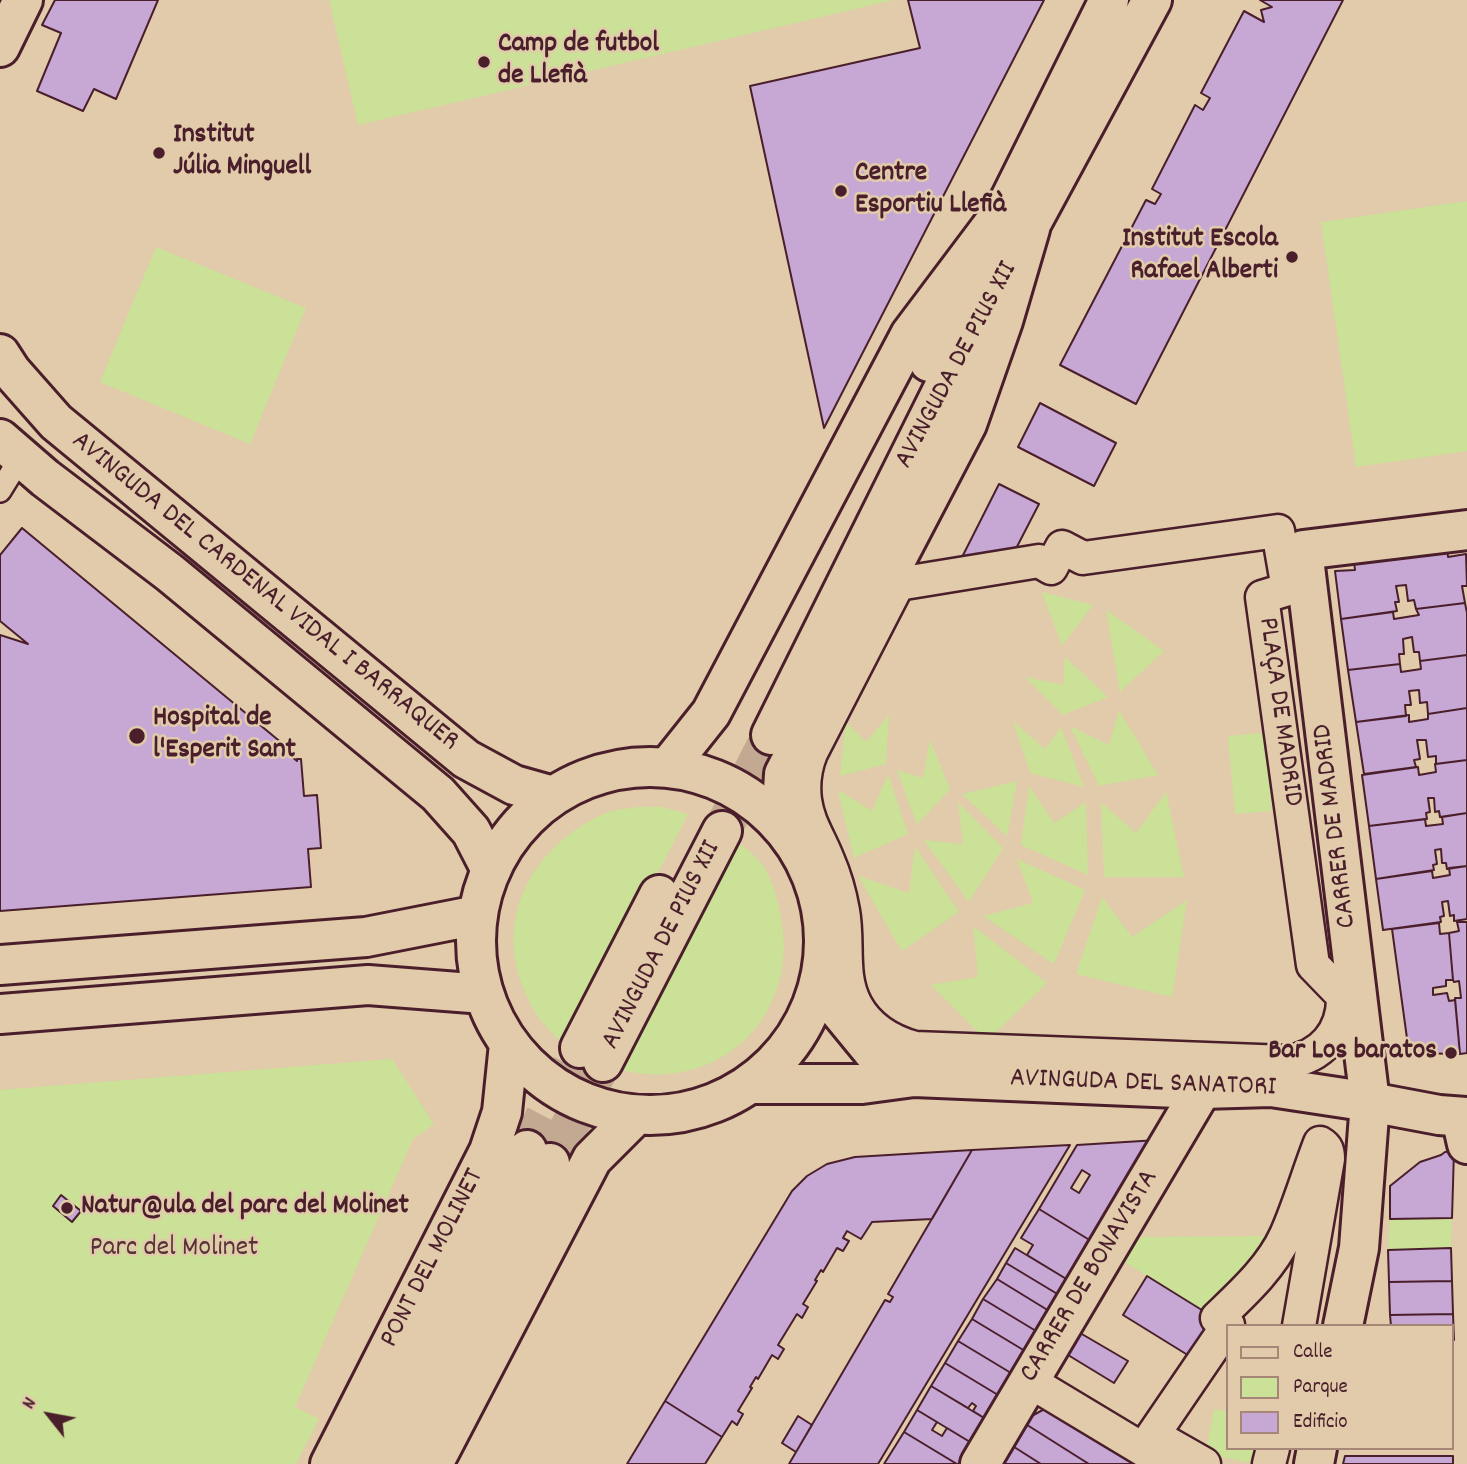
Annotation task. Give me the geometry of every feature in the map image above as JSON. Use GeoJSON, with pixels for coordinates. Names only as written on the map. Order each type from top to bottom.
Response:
{"type":"FeatureCollection","features":[{"type":"Feature","properties":{"kind":"street"},"geometry":{"type":"LineString","coordinates":[[0,47],[23,0]]}},
{"type":"Feature","properties":{"kind":"street","name":"AVINGUDA DE PIUS XII"},"geometry":{"type":"LineString","coordinates":[[759,729],[1016,221],[1109,0]]}},
{"type":"Feature","properties":{"kind":"street","name":"AVINGUDA DE PIUS XII"},"geometry":{"type":"LineString","coordinates":[[1016,221],[1152,0]]}},
{"type":"Feature","properties":{"kind":"street"},"geometry":{"type":"LineString","coordinates":[[668,767],[711,713],[909,335],[1016,221]]}},
{"type":"Feature","properties":{"kind":"street"},"geometry":{"type":"LineString","coordinates":[[781,824],[785,774],[967,424],[1003,321],[1016,221]]}},
{"type":"Feature","properties":{"kind":"street","name":"AVINGUDA DEL CARDENAL VIDAL I BARRAQUER"},"geometry":{"type":"LineString","coordinates":[[0,355],[4,381],[0,406]]}},
{"type":"Feature","properties":{"kind":"street","name":"AVINGUDA DEL CARDENAL VIDAL I BARRAQUER"},"geometry":{"type":"LineString","coordinates":[[0,355],[56,422],[466,759],[514,785],[553,796]]}},
{"type":"Feature","properties":{"kind":"street","name":"AVINGUDA DEL CARDENAL VIDAL I BARRAQUER"},"geometry":{"type":"LineString","coordinates":[[11,448],[45,478],[170,573],[438,793],[471,831],[491,870]]}},
{"type":"Feature","properties":{"kind":"street","name":"CARRER DE MADRID"},"geometry":{"type":"LineString","coordinates":[[1342,1324],[1359,1248],[1370,1102],[1303,550],[1467,530]]}},
{"type":"Feature","properties":{"kind":"street","name":"PLAÇA DE MADRID"},"geometry":{"type":"LineString","coordinates":[[1278,531],[1288,589],[1262,597],[1313,965],[1343,996],[1340,1021],[1334,1035],[1324,1047],[1311,1056],[1291,1061],[1132,1056],[915,1048],[895,1042],[874,1029],[858,1009],[847,981],[845,927],[839,894],[828,859],[807,813],[804,786],[808,759],[898,583],[1038,561],[1051,568],[1062,547],[1083,558],[1278,531]]}},
{"type":"Feature","properties":{"kind":"street"},"geometry":{"type":"LineString","coordinates":[[668,767],[710,776],[749,796],[781,824],[812,873],[825,929],[819,986],[804,1024],[780,1057],[750,1084],[718,1102],[695,1109],[636,1115],[588,1104],[544,1080],[509,1044],[484,995],[476,955],[478,915],[491,870],[517,828],[553,796],[608,771],[668,767]]}},
{"type":"Feature","properties":{"kind":"street","name":"AVINGUDA DE PIUS XII"},"geometry":{"type":"LineString","coordinates":[[592,1055],[710,825]]}},
{"type":"Feature","properties":{"kind":"street"},"geometry":{"type":"LineString","coordinates":[[0,965],[366,937],[478,915]]}},
{"type":"Feature","properties":{"kind":"street"},"geometry":{"type":"LineString","coordinates":[[0,1014],[368,985],[484,995]]}},
{"type":"Feature","properties":{"kind":"street","name":"AVINGUDA DEL SANATORI"},"geometry":{"type":"LineString","coordinates":[[819,986],[874,1053],[914,1077]]}},
{"type":"Feature","properties":{"kind":"street","name":"PONT DEL MOLINET"},"geometry":{"type":"LineString","coordinates":[[330,1464],[489,1151],[502,1112],[509,1044]]}},
{"type":"Feature","properties":{"kind":"street","name":"AVINGUDA DEL SANATORI"},"geometry":{"type":"LineString","coordinates":[[750,1084],[862,1084],[914,1077],[1202,1089],[1271,1087],[1370,1102],[1465,1126]]}},
{"type":"Feature","properties":{"kind":"street","name":"CARRER DE BONAVISTA"},"geometry":{"type":"LineString","coordinates":[[980,1464],[1202,1089]]}},
{"type":"Feature","properties":{"kind":"street"},"geometry":{"type":"LineString","coordinates":[[433,1464],[592,1159],[636,1115]]}},
{"type":"Feature","properties":{"kind":"street"},"geometry":{"type":"LineString","coordinates":[[1226,1324],[1217,1318],[1270,1262],[1286,1236],[1320,1143],[1326,1146],[1328,1159],[1299,1324]]}},
{"type":"Feature","properties":{"kind":"street","name":"PONT DEL MOLINET"},"geometry":{"type":"LineString","coordinates":[[362,1464],[539,1156],[482,1304],[397,1464]]}},
{"type":"Feature","properties":{"kind":"street"},"geometry":{"type":"LineString","coordinates":[[1204,1464],[1153,1435],[1226,1328]]}},
{"type":"Feature","properties":{"kind":"street"},"geometry":{"type":"LineString","coordinates":[[1029,1381],[1167,1464]]}},
{"type":"Feature","properties":{"kind":"lane"},"geometry":{"type":"LineString","coordinates":[[0,491],[11,448]]}},
{"type":"Feature","properties":{"kind":"green space","name":"Camp de futbol de Llefià"},"geometry":{"type":"Polygon","coordinates":[[[329,0],[894,0],[358,125],[329,0]]]}},
{"type":"Feature","properties":{"kind":"green space"},"geometry":{"type":"Polygon","coordinates":[[[1467,201],[1467,451],[1356,467],[1321,222],[1467,201]]]}},
{"type":"Feature","properties":{"kind":"green space"},"geometry":{"type":"Polygon","coordinates":[[[156,247],[306,308],[250,444],[100,382],[156,247]]]}},
{"type":"Feature","properties":{"kind":"green space"},"geometry":{"type":"Polygon","coordinates":[[[1042,592],[1093,605],[1062,646],[1042,592]]]}},
{"type":"Feature","properties":{"kind":"green space"},"geometry":{"type":"Polygon","coordinates":[[[1106,610],[1164,651],[1120,692],[1106,610]]]}},
{"type":"Feature","properties":{"kind":"green space"},"geometry":{"type":"Polygon","coordinates":[[[1065,657],[1108,697],[1063,715],[1025,677],[1063,685],[1065,657]]]}},
{"type":"Feature","properties":{"kind":"green space"},"geometry":{"type":"Polygon","coordinates":[[[1119,710],[1158,775],[1099,786],[1070,726],[1109,745],[1119,710]]]}},
{"type":"Feature","properties":{"kind":"green space"},"geometry":{"type":"Polygon","coordinates":[[[889,715],[886,764],[840,776],[846,722],[866,742],[889,715]]]}},
{"type":"Feature","properties":{"kind":"green space"},"geometry":{"type":"Polygon","coordinates":[[[1013,721],[1045,749],[1061,727],[1084,787],[1030,773],[1013,721]]]}},
{"type":"Feature","properties":{"kind":"green space"},"geometry":{"type":"Polygon","coordinates":[[[1264,733],[1272,811],[1235,814],[1228,736],[1264,733]]]}},
{"type":"Feature","properties":{"kind":"green space"},"geometry":{"type":"Polygon","coordinates":[[[930,740],[950,789],[917,825],[897,770],[923,778],[930,740]]]}},
{"type":"Feature","properties":{"kind":"green space"},"geometry":{"type":"Polygon","coordinates":[[[888,774],[908,834],[854,858],[838,790],[872,811],[888,774]]]}},
{"type":"Feature","properties":{"kind":"green space"},"geometry":{"type":"Polygon","coordinates":[[[1017,781],[1007,836],[962,794],[1017,781]]]}},
{"type":"Feature","properties":{"kind":"green space"},"geometry":{"type":"Polygon","coordinates":[[[1029,786],[1054,823],[1086,802],[1088,875],[1021,845],[1029,786]]]}},
{"type":"Feature","properties":{"kind":"green space"},"geometry":{"type":"Polygon","coordinates":[[[1166,792],[1184,877],[1104,877],[1101,802],[1136,833],[1166,792]]]}},
{"type":"Feature","properties":{"kind":"green space"},"geometry":{"type":"Polygon","coordinates":[[[958,802],[1003,848],[969,902],[924,840],[963,844],[958,802]]]}},
{"type":"Feature","properties":{"kind":"green space"},"geometry":{"type":"Polygon","coordinates":[[[638,807],[662,807],[688,814],[569,1047],[543,1023],[526,994],[516,966],[514,938],[517,912],[526,887],[540,864],[558,844],[580,827],[606,813],[638,807]]]}},
{"type":"Feature","properties":{"kind":"green space"},"geometry":{"type":"Polygon","coordinates":[[[728,835],[761,862],[775,892],[781,918],[783,956],[777,990],[762,1020],[740,1044],[713,1062],[681,1072],[646,1074],[609,1066],[728,835]]]}},
{"type":"Feature","properties":{"kind":"green space"},"geometry":{"type":"Polygon","coordinates":[[[915,847],[959,912],[902,951],[858,876],[909,893],[915,847]]]}},
{"type":"Feature","properties":{"kind":"green space"},"geometry":{"type":"Polygon","coordinates":[[[1017,859],[1085,890],[1054,964],[983,916],[1033,903],[1017,859]]]}},
{"type":"Feature","properties":{"kind":"green space"},"geometry":{"type":"Polygon","coordinates":[[[1102,897],[1132,937],[1187,900],[1172,997],[1076,974],[1102,897]]]}},
{"type":"Feature","properties":{"kind":"green space"},"geometry":{"type":"Polygon","coordinates":[[[973,926],[1047,983],[987,1041],[931,985],[978,977],[973,926]]]}},
{"type":"Feature","properties":{"kind":"green space","name":"Parc del Molinet"},"geometry":{"type":"Polygon","coordinates":[[[392,1059],[434,1124],[413,1139],[295,1407],[319,1419],[296,1464],[0,1464],[0,1090],[392,1059]]]}},
{"type":"Feature","properties":{"kind":"green space"},"geometry":{"type":"Polygon","coordinates":[[[1452,1218],[1451,1248],[1388,1250],[1390,1219],[1452,1218]]]}},
{"type":"Feature","properties":{"kind":"green space"},"geometry":{"type":"Polygon","coordinates":[[[1285,1236],[1215,1318],[1118,1258],[1133,1237],[1285,1236]]]}},
{"type":"Feature","properties":{"kind":"green space"},"geometry":{"type":"Polygon","coordinates":[[[1214,1409],[1226,1411],[1226,1450],[1260,1450],[1257,1464],[1205,1454],[1214,1409]]]}},
{"type":"Feature","properties":{"kind":"building"},"geometry":{"type":"Polygon","coordinates":[[[55,0],[158,0],[116,99],[94,89],[83,111],[37,91],[61,33],[42,25],[55,0]]]}},
{"type":"Feature","properties":{"kind":"building","name":"Centre Esportiu Llefià"},"geometry":{"type":"Polygon","coordinates":[[[908,0],[1044,0],[824,428],[750,86],[920,48],[908,0]]]}},
{"type":"Feature","properties":{"kind":"building"},"geometry":{"type":"Polygon","coordinates":[[[1260,0],[1343,0],[1136,404],[1060,365],[1146,200],[1155,204],[1161,194],[1152,189],[1195,105],[1203,110],[1210,98],[1201,93],[1244,11],[1264,22],[1261,10],[1272,7],[1260,0]]]}},
{"type":"Feature","properties":{"kind":"building"},"geometry":{"type":"Polygon","coordinates":[[[1040,403],[1116,443],[1094,486],[1018,447],[1040,403]]]}},
{"type":"Feature","properties":{"kind":"building"},"geometry":{"type":"Polygon","coordinates":[[[999,484],[1039,504],[1007,566],[953,575],[999,484]]]}},
{"type":"Feature","properties":{"kind":"building","name":"Hospital de l'Esperit Sant"},"geometry":{"type":"Polygon","coordinates":[[[22,528],[283,744],[280,747],[297,761],[301,759],[304,796],[317,795],[321,848],[308,849],[311,887],[0,911],[0,635],[28,644],[0,621],[0,555],[22,528]]]}},
{"type":"Feature","properties":{"kind":"building"},"geometry":{"type":"Polygon","coordinates":[[[1447,549],[1448,557],[1466,554],[1467,586],[1462,586],[1465,603],[1416,609],[1414,600],[1408,601],[1406,585],[1396,586],[1399,602],[1395,602],[1397,611],[1341,619],[1335,571],[1355,570],[1354,562],[1447,549]]]}},
{"type":"Feature","properties":{"kind":"building"},"geometry":{"type":"Polygon","coordinates":[[[1465,603],[1467,655],[1420,661],[1419,652],[1414,652],[1412,637],[1403,639],[1404,654],[1399,654],[1400,664],[1348,670],[1341,619],[1393,612],[1394,619],[1419,615],[1416,609],[1465,603]]]}},
{"type":"Feature","properties":{"kind":"building"},"geometry":{"type":"Polygon","coordinates":[[[1467,655],[1467,708],[1428,714],[1427,702],[1420,703],[1419,690],[1409,691],[1411,705],[1405,705],[1406,716],[1356,722],[1348,670],[1400,664],[1401,672],[1421,669],[1420,661],[1467,655]]]}},
{"type":"Feature","properties":{"kind":"building"},"geometry":{"type":"Polygon","coordinates":[[[1467,708],[1467,760],[1436,764],[1436,756],[1428,757],[1426,740],[1417,740],[1420,759],[1414,760],[1416,767],[1364,774],[1356,722],[1409,715],[1409,722],[1428,719],[1428,714],[1467,708]]]}},
{"type":"Feature","properties":{"kind":"building"},"geometry":{"type":"Polygon","coordinates":[[[1467,760],[1467,813],[1440,817],[1439,811],[1435,812],[1434,798],[1428,798],[1430,812],[1426,813],[1427,819],[1369,826],[1362,775],[1418,767],[1419,775],[1436,772],[1435,764],[1467,760]]]}},
{"type":"Feature","properties":{"kind":"building"},"geometry":{"type":"Polygon","coordinates":[[[1467,813],[1467,866],[1447,869],[1446,863],[1442,863],[1441,849],[1435,850],[1437,864],[1433,865],[1434,870],[1376,879],[1369,826],[1425,819],[1426,826],[1443,824],[1442,817],[1467,813]]]}},
{"type":"Feature","properties":{"kind":"building"},"geometry":{"type":"Polygon","coordinates":[[[1467,866],[1467,919],[1454,921],[1454,915],[1450,916],[1448,901],[1442,902],[1444,916],[1440,917],[1441,922],[1383,930],[1376,879],[1432,871],[1433,878],[1450,875],[1449,868],[1467,866]]]}},
{"type":"Feature","properties":{"kind":"building"},"geometry":{"type":"Polygon","coordinates":[[[1457,922],[1467,922],[1467,1053],[1460,1054],[1455,998],[1461,998],[1459,981],[1453,980],[1449,933],[1459,931],[1457,922]]]}},
{"type":"Feature","properties":{"kind":"building"},"geometry":{"type":"Polygon","coordinates":[[[1439,923],[1440,934],[1449,933],[1453,980],[1446,980],[1446,986],[1433,988],[1433,995],[1447,993],[1449,1001],[1455,1000],[1460,1054],[1409,1053],[1392,929],[1439,923]]]}},
{"type":"Feature","properties":{"kind":"building"},"geometry":{"type":"Polygon","coordinates":[[[1158,1140],[1096,1244],[1039,1209],[1077,1145],[1158,1140]],[[1082,1170],[1071,1188],[1079,1193],[1090,1175],[1082,1170]]]}},
{"type":"Feature","properties":{"kind":"building"},"geometry":{"type":"Polygon","coordinates":[[[1070,1145],[878,1464],[789,1464],[885,1300],[890,1302],[893,1297],[888,1294],[972,1150],[1070,1145]]]}},
{"type":"Feature","properties":{"kind":"building"},"geometry":{"type":"Polygon","coordinates":[[[972,1150],[932,1219],[872,1222],[861,1239],[847,1231],[843,1238],[849,1241],[843,1251],[837,1248],[823,1272],[821,1270],[803,1304],[808,1307],[802,1318],[797,1314],[778,1345],[784,1349],[778,1359],[772,1355],[750,1387],[752,1388],[738,1411],[743,1414],[737,1425],[732,1421],[722,1437],[665,1401],[792,1191],[807,1176],[827,1164],[855,1157],[972,1150]]]}},
{"type":"Feature","properties":{"kind":"building"},"geometry":{"type":"Polygon","coordinates":[[[1454,1151],[1452,1218],[1390,1219],[1390,1186],[1420,1162],[1454,1151]]]}},
{"type":"Feature","properties":{"kind":"building","name":"Natur@ula del parc del Molinet"},"geometry":{"type":"Polygon","coordinates":[[[61,1195],[81,1211],[72,1222],[53,1206],[61,1195]]]}},
{"type":"Feature","properties":{"kind":"building"},"geometry":{"type":"Polygon","coordinates":[[[1039,1209],[1096,1244],[1073,1283],[1027,1255],[1033,1245],[1021,1238],[1039,1209]]]}},
{"type":"Feature","properties":{"kind":"building"},"geometry":{"type":"Polygon","coordinates":[[[1015,1248],[1073,1283],[1064,1298],[1006,1263],[1015,1248]]]}},
{"type":"Feature","properties":{"kind":"building"},"geometry":{"type":"Polygon","coordinates":[[[1451,1248],[1452,1281],[1389,1282],[1388,1250],[1451,1248]]]}},
{"type":"Feature","properties":{"kind":"building"},"geometry":{"type":"Polygon","coordinates":[[[1006,1263],[1064,1298],[1054,1314],[997,1279],[1006,1263]]]}},
{"type":"Feature","properties":{"kind":"building"},"geometry":{"type":"Polygon","coordinates":[[[1147,1276],[1226,1325],[1199,1362],[1123,1315],[1147,1276]]]}},
{"type":"Feature","properties":{"kind":"building"},"geometry":{"type":"Polygon","coordinates":[[[997,1279],[1054,1314],[1041,1334],[983,1299],[997,1279]]]}},
{"type":"Feature","properties":{"kind":"building"},"geometry":{"type":"Polygon","coordinates":[[[1452,1281],[1453,1314],[1390,1315],[1389,1282],[1452,1281]]]}},
{"type":"Feature","properties":{"kind":"building"},"geometry":{"type":"Polygon","coordinates":[[[983,1299],[1041,1334],[1030,1354],[972,1319],[983,1299]]]}},
{"type":"Feature","properties":{"kind":"building"},"geometry":{"type":"Polygon","coordinates":[[[1453,1314],[1454,1340],[1453,1324],[1391,1324],[1390,1315],[1453,1314]]]}},
{"type":"Feature","properties":{"kind":"building"},"geometry":{"type":"Polygon","coordinates":[[[972,1319],[1030,1354],[1016,1376],[958,1341],[972,1319]]]}},
{"type":"Feature","properties":{"kind":"building"},"geometry":{"type":"Polygon","coordinates":[[[1075,1330],[1128,1361],[1114,1383],[1068,1355],[1073,1346],[1075,1330]]]}},
{"type":"Feature","properties":{"kind":"building"},"geometry":{"type":"Polygon","coordinates":[[[958,1341],[1016,1376],[1003,1398],[945,1363],[958,1341]]]}},
{"type":"Feature","properties":{"kind":"building"},"geometry":{"type":"Polygon","coordinates":[[[945,1363],[1003,1398],[989,1421],[973,1411],[976,1406],[972,1403],[968,1408],[931,1386],[945,1363]]]}},
{"type":"Feature","properties":{"kind":"building"},"geometry":{"type":"Polygon","coordinates":[[[931,1386],[989,1421],[975,1445],[917,1410],[931,1386]]]}},
{"type":"Feature","properties":{"kind":"building"},"geometry":{"type":"Polygon","coordinates":[[[665,1401],[722,1437],[705,1464],[627,1464],[665,1401]]]}},
{"type":"Feature","properties":{"kind":"building"},"geometry":{"type":"Polygon","coordinates":[[[1050,1406],[1134,1457],[1131,1464],[1089,1464],[1024,1423],[1050,1406]]]}},
{"type":"Feature","properties":{"kind":"building"},"geometry":{"type":"Polygon","coordinates":[[[917,1410],[937,1422],[932,1430],[942,1436],[947,1428],[975,1445],[963,1464],[957,1464],[904,1432],[917,1410]]]}},
{"type":"Feature","properties":{"kind":"building"},"geometry":{"type":"Polygon","coordinates":[[[798,1416],[812,1425],[796,1452],[782,1443],[798,1416]]]}},
{"type":"Feature","properties":{"kind":"building"},"geometry":{"type":"Polygon","coordinates":[[[1024,1423],[1089,1464],[1041,1464],[1011,1445],[1024,1423]]]}},
{"type":"Feature","properties":{"kind":"building"},"geometry":{"type":"Polygon","coordinates":[[[904,1432],[947,1458],[957,1464],[884,1464],[904,1432]]]}},
{"type":"Feature","properties":{"kind":"building"},"geometry":{"type":"Polygon","coordinates":[[[1011,1445],[1041,1464],[1000,1464],[1011,1445]]]}},
{"type":"Feature","properties":{"kind":"building"},"geometry":{"type":"Polygon","coordinates":[[[1345,1456],[1453,1456],[1453,1464],[1343,1464],[1345,1456]]]}},
{"type":"Feature","properties":{"kind":"tunnel"},"geometry":{"type":"LineString","coordinates":[[722,831],[771,735]]}},
{"type":"Feature","properties":{"kind":"tunnel"},"geometry":{"type":"LineString","coordinates":[[527,1150],[580,1048]]}},
{"type":"Feature","properties":{"kind":"tunnel"},"geometry":{"type":"LineString","coordinates":[[556,1152],[603,1062]]}},
{"type":"Feature","properties":{"kind":"place","name":"Camp de futbol de Llefià"},"geometry":{"type":"Point","coordinates":[484,62]}},
{"type":"Feature","properties":{"kind":"place","name":"Institut Júlia Minguell"},"geometry":{"type":"Point","coordinates":[159,153]}},
{"type":"Feature","properties":{"kind":"place","name":"Centre Esportiu Llefià"},"geometry":{"type":"Point","coordinates":[841,191]}},
{"type":"Feature","properties":{"kind":"place","name":"Institut Escola Rafael Alberti"},"geometry":{"type":"Point","coordinates":[1292,257]}},
{"type":"Feature","properties":{"kind":"place","name":"Hospital de l'Esperit Sant"},"geometry":{"type":"Point","coordinates":[137,736]}},
{"type":"Feature","properties":{"kind":"place","name":"Bar Los baratos"},"geometry":{"type":"Point","coordinates":[1451,1053]}},
{"type":"Feature","properties":{"kind":"place","name":"Natur@ula del parc del Molinet"},"geometry":{"type":"Point","coordinates":[67,1208]}}]}
